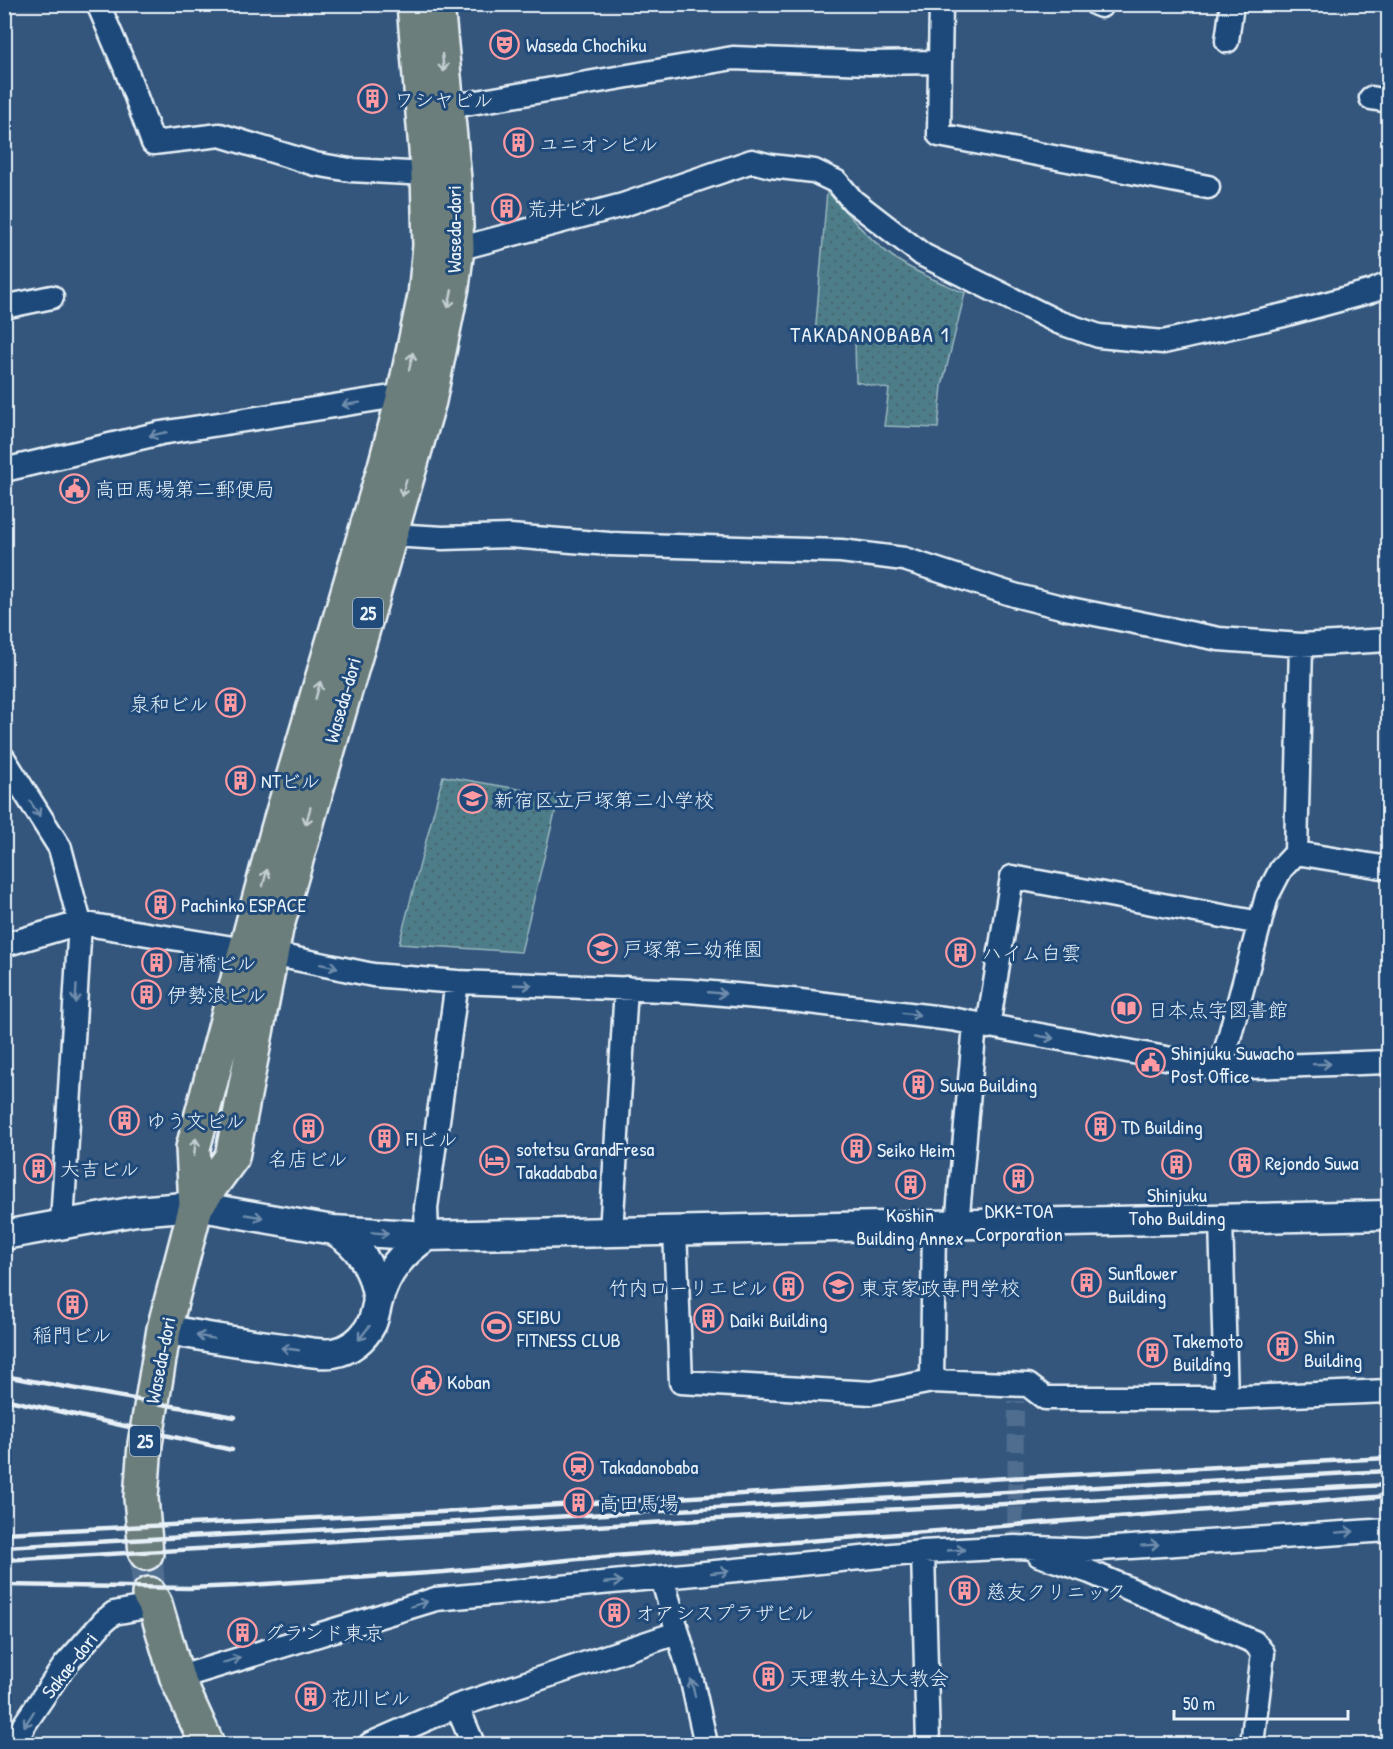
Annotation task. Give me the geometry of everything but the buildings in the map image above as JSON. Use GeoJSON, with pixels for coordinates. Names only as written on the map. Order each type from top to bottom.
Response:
{"type":"FeatureCollection","features":[{"type":"Feature","properties":{"kind":"main road","name":"Waseda-dori"},"geometry":{"type":"LineString","coordinates":[[259,952],[276,929],[391,536],[416,398],[430,246],[429,174],[414,4]]}},
{"type":"Feature","properties":{"kind":"main road","name":"Waseda-dori"},"geometry":{"type":"LineString","coordinates":[[146,1553],[141,1498],[145,1444],[164,1329],[196,1206],[232,1157],[259,952],[281,818],[385,466],[416,398],[452,287],[457,249],[448,107],[437,4]]}},
{"type":"Feature","properties":{"kind":"main road"},"geometry":{"type":"LineString","coordinates":[[145,1600],[155,1604],[177,1678],[207,1744]]}},
{"type":"Feature","properties":{"kind":"street"},"geometry":{"type":"LineString","coordinates":[[98,4],[125,67],[153,143],[220,135],[315,164],[350,170],[429,174]]}},
{"type":"Feature","properties":{"kind":"street"},"geometry":{"type":"LineString","coordinates":[[941,4],[939,135],[1208,187]]}},
{"type":"Feature","properties":{"kind":"street"},"geometry":{"type":"LineString","coordinates":[[1227,41],[1232,4]]}},
{"type":"Feature","properties":{"kind":"street"},"geometry":{"type":"LineString","coordinates":[[448,107],[734,58],[868,63],[940,62]]}},
{"type":"Feature","properties":{"kind":"street"},"geometry":{"type":"LineString","coordinates":[[457,249],[623,205],[752,161],[771,166],[814,171],[837,182],[854,201],[923,255],[1058,322],[1098,336],[1162,342],[1284,315],[1372,291],[1389,284]]}},
{"type":"Feature","properties":{"kind":"street"},"geometry":{"type":"LineString","coordinates":[[4,307],[52,297]]}},
{"type":"Feature","properties":{"kind":"street"},"geometry":{"type":"LineString","coordinates":[[4,470],[161,433],[416,398]]}},
{"type":"Feature","properties":{"kind":"street"},"geometry":{"type":"LineString","coordinates":[[391,536],[443,538],[510,536],[609,544],[841,551],[904,559],[1024,597],[1219,639],[1301,645],[1389,640]]}},
{"type":"Feature","properties":{"kind":"street"},"geometry":{"type":"LineString","coordinates":[[1221,1068],[1267,896],[1281,869],[1296,853],[1301,645]]}},
{"type":"Feature","properties":{"kind":"street"},"geometry":{"type":"LineString","coordinates":[[4,759],[60,848],[80,923],[62,1224]]}},
{"type":"Feature","properties":{"kind":"street"},"geometry":{"type":"LineString","coordinates":[[1296,853],[1389,868]]}},
{"type":"Feature","properties":{"kind":"street"},"geometry":{"type":"LineString","coordinates":[[932,1381],[945,1225],[981,1026],[1012,877],[1260,923]]}},
{"type":"Feature","properties":{"kind":"street"},"geometry":{"type":"LineString","coordinates":[[4,945],[80,923],[259,952],[373,975],[457,982],[689,991],[792,999],[951,1019],[1221,1068],[1389,1062]]}},
{"type":"Feature","properties":{"kind":"street"},"geometry":{"type":"LineString","coordinates":[[427,1236],[426,1208],[457,982]]}},
{"type":"Feature","properties":{"kind":"street"},"geometry":{"type":"LineString","coordinates":[[611,1232],[626,988]]}},
{"type":"Feature","properties":{"kind":"street"},"geometry":{"type":"LineString","coordinates":[[4,1235],[136,1211],[196,1206],[333,1230],[427,1236],[1389,1215]]}},
{"type":"Feature","properties":{"kind":"street"},"geometry":{"type":"LineString","coordinates":[[1221,1220],[1226,1398]]}},
{"type":"Feature","properties":{"kind":"street"},"geometry":{"type":"LineString","coordinates":[[333,1230],[351,1242],[366,1260],[376,1285],[378,1300]]}},
{"type":"Feature","properties":{"kind":"street"},"geometry":{"type":"LineString","coordinates":[[675,1230],[681,1382],[872,1393],[932,1381],[1028,1384],[1045,1398],[1226,1398],[1389,1391]]}},
{"type":"Feature","properties":{"kind":"street"},"geometry":{"type":"LineString","coordinates":[[164,1329],[312,1352],[335,1352],[346,1349],[363,1337],[373,1320],[385,1280],[396,1263],[410,1247],[427,1236]]}},
{"type":"Feature","properties":{"kind":"street"},"geometry":{"type":"LineString","coordinates":[[177,1678],[436,1599],[923,1552],[1025,1547],[1085,1550],[1389,1530]]}},
{"type":"Feature","properties":{"kind":"street"},"geometry":{"type":"LineString","coordinates":[[1025,1547],[1032,1553],[1089,1572],[1254,1642],[1263,1653],[1252,1744]]}},
{"type":"Feature","properties":{"kind":"street"},"geometry":{"type":"LineString","coordinates":[[923,1552],[928,1744]]}},
{"type":"Feature","properties":{"kind":"street"},"geometry":{"type":"LineString","coordinates":[[662,1578],[692,1681],[706,1744]]}},
{"type":"Feature","properties":{"kind":"street","name":"Sakae-dori"},"geometry":{"type":"LineString","coordinates":[[15,1744],[24,1725],[64,1666],[104,1621],[114,1613],[145,1600]]}},
{"type":"Feature","properties":{"kind":"street"},"geometry":{"type":"LineString","coordinates":[[370,1744],[457,1706],[677,1633]]}},
{"type":"Feature","properties":{"kind":"street"},"geometry":{"type":"LineString","coordinates":[[457,1706],[473,1744]]}},
{"type":"Feature","properties":{"kind":"green space"},"geometry":{"type":"Polygon","coordinates":[[[827,191],[862,230],[892,256],[917,271],[965,293],[942,386],[938,428],[884,426],[889,389],[856,382],[855,341],[815,336],[827,191]]]}},
{"type":"Feature","properties":{"kind":"green space"},"geometry":{"type":"Polygon","coordinates":[[[443,776],[559,796],[521,952],[399,944],[443,776]]]}},
{"type":"Feature","properties":{"kind":"tunnel"},"geometry":{"type":"LineString","coordinates":[[1015,1547],[1016,1401]]}},
{"type":"Feature","properties":{"kind":"tunnel"},"geometry":{"type":"LineString","coordinates":[[146,1553],[149,1594]]}},
{"type":"Feature","properties":{"kind":"railway"},"geometry":{"type":"LineString","coordinates":[[4,1376],[235,1417]]}},
{"type":"Feature","properties":{"kind":"railway"},"geometry":{"type":"LineString","coordinates":[[4,1399],[232,1450]]}},
{"type":"Feature","properties":{"kind":"railway"},"geometry":{"type":"LineString","coordinates":[[4,1533],[441,1512],[1388,1458]]}},
{"type":"Feature","properties":{"kind":"railway"},"geometry":{"type":"LineString","coordinates":[[4,1547],[1388,1471]]}},
{"type":"Feature","properties":{"kind":"railway"},"geometry":{"type":"LineString","coordinates":[[4,1560],[841,1512],[1388,1485]]}},
{"type":"Feature","properties":{"kind":"railway"},"geometry":{"type":"LineString","coordinates":[[4,1585],[189,1588],[236,1586],[444,1572],[588,1558],[1388,1496]]}},
{"type":"Feature","properties":{"kind":"place","name":"Waseda Chochiku"},"geometry":{"type":"Point","coordinates":[505,44]}},
{"type":"Feature","properties":{"kind":"place","name":"ワシヤビル"},"geometry":{"type":"Point","coordinates":[373,99]}},
{"type":"Feature","properties":{"kind":"place","name":"ユニオンビル"},"geometry":{"type":"Point","coordinates":[518,143]}},
{"type":"Feature","properties":{"kind":"place","name":"荒井ビル"},"geometry":{"type":"Point","coordinates":[506,208]}},
{"type":"Feature","properties":{"kind":"place","name":"高田馬場第二郵便局"},"geometry":{"type":"Point","coordinates":[74,488]}},
{"type":"Feature","properties":{"kind":"place","name":"泉和ビル"},"geometry":{"type":"Point","coordinates":[230,703]}},
{"type":"Feature","properties":{"kind":"place","name":"NTビル"},"geometry":{"type":"Point","coordinates":[240,780]}},
{"type":"Feature","properties":{"kind":"place","name":"新宿区立戸塚第二小学校"},"geometry":{"type":"Point","coordinates":[473,799]}},
{"type":"Feature","properties":{"kind":"place","name":"Pachinko ESPACE"},"geometry":{"type":"Point","coordinates":[160,904]}},
{"type":"Feature","properties":{"kind":"place","name":"戸塚第二幼稚園"},"geometry":{"type":"Point","coordinates":[602,948]}},
{"type":"Feature","properties":{"kind":"place","name":"ハイム白雲"},"geometry":{"type":"Point","coordinates":[961,952]}},
{"type":"Feature","properties":{"kind":"place","name":"唐橋ビル"},"geometry":{"type":"Point","coordinates":[156,962]}},
{"type":"Feature","properties":{"kind":"place","name":"伊勢浪ビル"},"geometry":{"type":"Point","coordinates":[146,994]}},
{"type":"Feature","properties":{"kind":"place","name":"日本点字図書館"},"geometry":{"type":"Point","coordinates":[1127,1009]}},
{"type":"Feature","properties":{"kind":"place","name":"Shinjuku Suwacho Post Office"},"geometry":{"type":"Point","coordinates":[1150,1063]}},
{"type":"Feature","properties":{"kind":"place","name":"Suwa Building"},"geometry":{"type":"Point","coordinates":[919,1084]}},
{"type":"Feature","properties":{"kind":"place","name":"ゆう文ビル"},"geometry":{"type":"Point","coordinates":[125,1120]}},
{"type":"Feature","properties":{"kind":"place","name":"TD Building"},"geometry":{"type":"Point","coordinates":[1100,1126]}},
{"type":"Feature","properties":{"kind":"place","name":"名店ビル"},"geometry":{"type":"Point","coordinates":[308,1128]}},
{"type":"Feature","properties":{"kind":"place","name":"FIビル"},"geometry":{"type":"Point","coordinates":[385,1138]}},
{"type":"Feature","properties":{"kind":"place","name":"Seiko Heim"},"geometry":{"type":"Point","coordinates":[856,1149]}},
{"type":"Feature","properties":{"kind":"place","name":"sotetsu GrandFresa Takadababa"},"geometry":{"type":"Point","coordinates":[495,1160]}},
{"type":"Feature","properties":{"kind":"place","name":"Rejondo Suwa"},"geometry":{"type":"Point","coordinates":[1244,1162]}},
{"type":"Feature","properties":{"kind":"place","name":"Shinjuku Toho Building"},"geometry":{"type":"Point","coordinates":[1177,1164]}},
{"type":"Feature","properties":{"kind":"place","name":"大吉ビル"},"geometry":{"type":"Point","coordinates":[39,1168]}},
{"type":"Feature","properties":{"kind":"place","name":"DKK-TOA Corporation"},"geometry":{"type":"Point","coordinates":[1019,1179]}},
{"type":"Feature","properties":{"kind":"place","name":"Koshin Building Annex"},"geometry":{"type":"Point","coordinates":[910,1184]}},
{"type":"Feature","properties":{"kind":"place","name":"Sunflower Building"},"geometry":{"type":"Point","coordinates":[1087,1283]}},
{"type":"Feature","properties":{"kind":"place","name":"竹内ローリエビル"},"geometry":{"type":"Point","coordinates":[789,1287]}},
{"type":"Feature","properties":{"kind":"place","name":"東京家政専門学校"},"geometry":{"type":"Point","coordinates":[839,1287]}},
{"type":"Feature","properties":{"kind":"place","name":"稲門ビル"},"geometry":{"type":"Point","coordinates":[72,1304]}},
{"type":"Feature","properties":{"kind":"place","name":"Daiki Building"},"geometry":{"type":"Point","coordinates":[709,1319]}},
{"type":"Feature","properties":{"kind":"place","name":"SEIBU FITNESS CLUB"},"geometry":{"type":"Point","coordinates":[496,1327]}},
{"type":"Feature","properties":{"kind":"place","name":"Shin Building"},"geometry":{"type":"Point","coordinates":[1283,1347]}},
{"type":"Feature","properties":{"kind":"place","name":"Takemoto Building"},"geometry":{"type":"Point","coordinates":[1152,1352]}},
{"type":"Feature","properties":{"kind":"place","name":"Koban"},"geometry":{"type":"Point","coordinates":[426,1381]}},
{"type":"Feature","properties":{"kind":"place","name":"Takadanobaba"},"geometry":{"type":"Point","coordinates":[579,1466]}},
{"type":"Feature","properties":{"kind":"place","name":"高田馬場"},"geometry":{"type":"Point","coordinates":[578,1502]}},
{"type":"Feature","properties":{"kind":"place","name":"慈友クリニック"},"geometry":{"type":"Point","coordinates":[965,1591]}},
{"type":"Feature","properties":{"kind":"place","name":"オアシスプラザビル"},"geometry":{"type":"Point","coordinates":[614,1612]}},
{"type":"Feature","properties":{"kind":"place","name":"グランド東京"},"geometry":{"type":"Point","coordinates":[243,1632]}},
{"type":"Feature","properties":{"kind":"place","name":"天理教牛込大教会"},"geometry":{"type":"Point","coordinates":[768,1677]}},
{"type":"Feature","properties":{"kind":"place","name":"花川ビル"},"geometry":{"type":"Point","coordinates":[310,1697]}},
{"type":"Feature","properties":{"kind":"district","name":"TAKADANOBABA 1"},"geometry":{"type":"Point","coordinates":[870,334]}}]}
